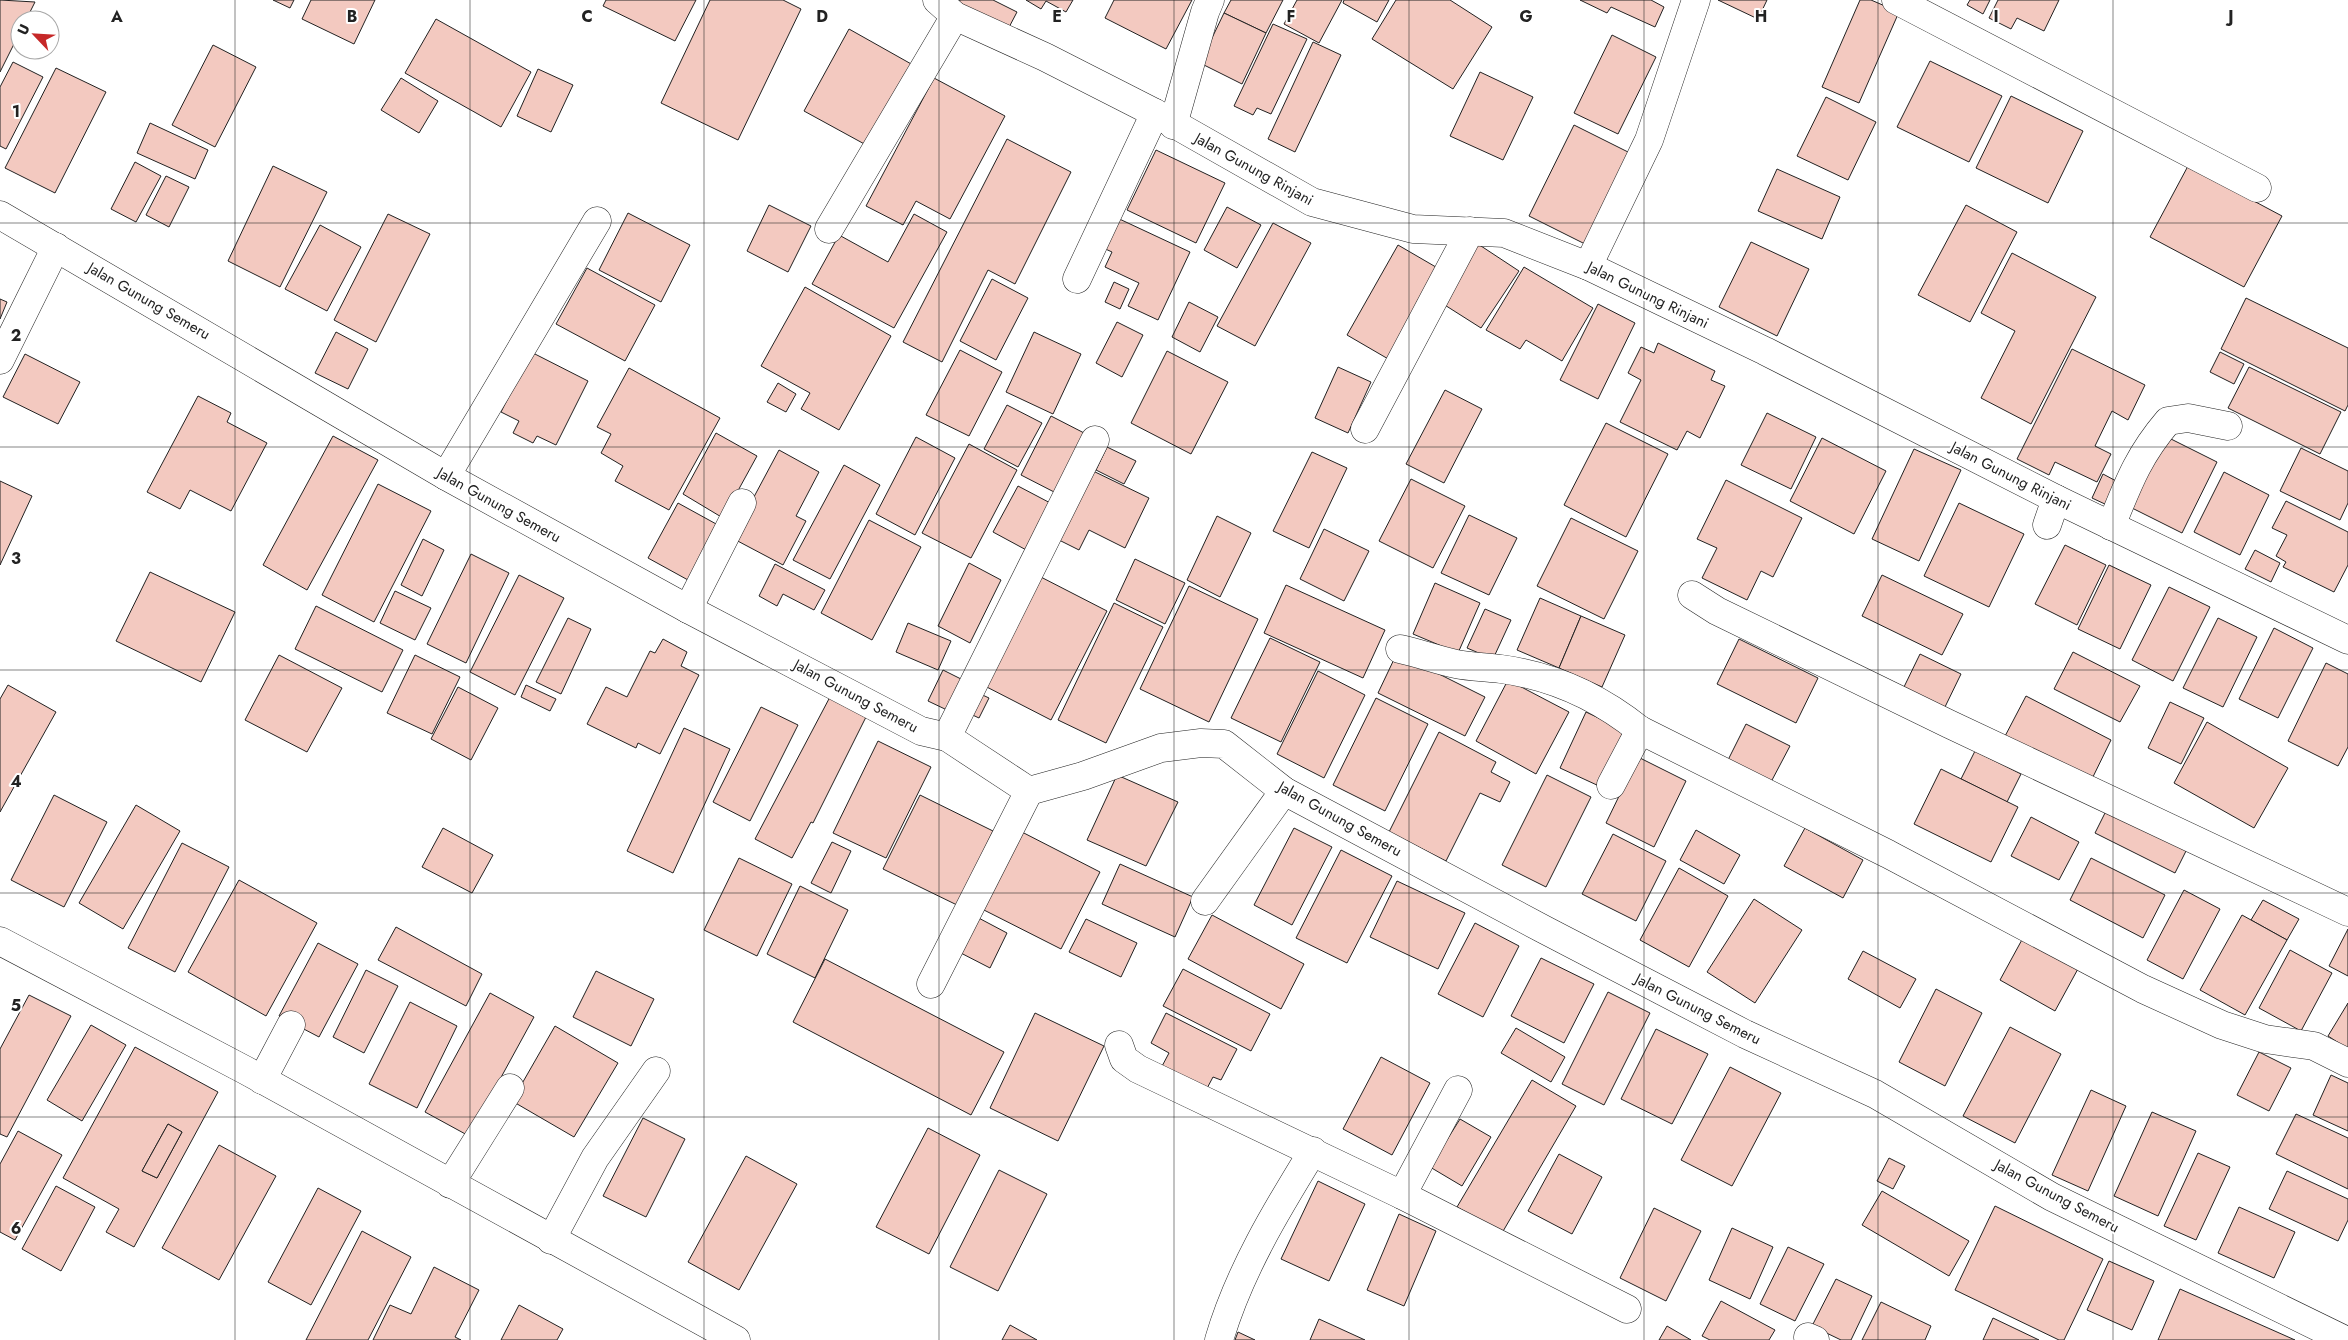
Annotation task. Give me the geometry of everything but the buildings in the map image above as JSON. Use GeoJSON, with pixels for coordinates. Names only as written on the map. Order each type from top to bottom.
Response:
{"type":"FeatureCollection","features":[{"type":"Feature","properties":{"kind":"street"},"geometry":{"type":"LineString","coordinates":[[1077,279],[1164,119],[1210,0]]}},
{"type":"Feature","properties":{"kind":"street"},"geometry":{"type":"LineString","coordinates":[[1588,266],[1649,140],[1696,0]]}},
{"type":"Feature","properties":{"kind":"street"},"geometry":{"type":"LineString","coordinates":[[1896,0],[2257,188]]}},
{"type":"Feature","properties":{"kind":"street"},"geometry":{"type":"LineString","coordinates":[[829,229],[944,4]]}},
{"type":"Feature","properties":{"kind":"street","name":"Jalan Gunung Rinjani"},"geometry":{"type":"LineString","coordinates":[[944,4],[1164,119],[1312,202],[1413,229],[1504,233],[1588,266],[1765,351],[2110,526],[2348,640]]}},
{"type":"Feature","properties":{"kind":"street","name":"Jalan Gunung Semeru"},"geometry":{"type":"LineString","coordinates":[[0,215],[446,476],[688,609],[921,731],[947,737],[1028,791],[1083,776],[1162,748],[1201,742],[1224,744],[1284,791],[1745,1034],[1875,1094],[2052,1197],[2345,1340]]}},
{"type":"Feature","properties":{"kind":"street"},"geometry":{"type":"LineString","coordinates":[[446,476],[597,221]]}},
{"type":"Feature","properties":{"kind":"street"},"geometry":{"type":"LineString","coordinates":[[1365,429],[1470,231]]}},
{"type":"Feature","properties":{"kind":"street"},"geometry":{"type":"LineString","coordinates":[[0,360],[56,247]]}},
{"type":"Feature","properties":{"kind":"street"},"geometry":{"type":"LineString","coordinates":[[2110,526],[2136,464],[2150,442],[2168,421],[2188,418],[2228,426]]}},
{"type":"Feature","properties":{"kind":"street"},"geometry":{"type":"LineString","coordinates":[[947,737],[1095,440]]}},
{"type":"Feature","properties":{"kind":"street"},"geometry":{"type":"LineString","coordinates":[[2047,525],[2056,499]]}},
{"type":"Feature","properties":{"kind":"street"},"geometry":{"type":"LineString","coordinates":[[688,609],[742,503]]}},
{"type":"Feature","properties":{"kind":"street"},"geometry":{"type":"LineString","coordinates":[[1692,595],[1717,611],[1958,728],[2348,912]]}},
{"type":"Feature","properties":{"kind":"street"},"geometry":{"type":"LineString","coordinates":[[1400,649],[1455,664],[1502,669],[1544,677],[1585,693],[1616,711],[1640,730],[1888,854],[2143,989],[2222,1025],[2265,1039],[2314,1046],[2348,1063]]}},
{"type":"Feature","properties":{"kind":"street"},"geometry":{"type":"LineString","coordinates":[[1611,785],[1640,730]]}},
{"type":"Feature","properties":{"kind":"street"},"geometry":{"type":"LineString","coordinates":[[931,984],[1028,791]]}},
{"type":"Feature","properties":{"kind":"street"},"geometry":{"type":"LineString","coordinates":[[1206,900],[1284,791]]}},
{"type":"Feature","properties":{"kind":"street"},"geometry":{"type":"LineString","coordinates":[[0,941],[262,1080],[729,1338]]}},
{"type":"Feature","properties":{"kind":"street"},"geometry":{"type":"LineString","coordinates":[[262,1080],[291,1025]]}},
{"type":"Feature","properties":{"kind":"street"},"geometry":{"type":"LineString","coordinates":[[1119,1045],[1124,1059],[1138,1069],[1402,1194],[1627,1309]]}},
{"type":"Feature","properties":{"kind":"street"},"geometry":{"type":"LineString","coordinates":[[551,1240],[595,1158],[656,1071]]}},
{"type":"Feature","properties":{"kind":"street"},"geometry":{"type":"LineString","coordinates":[[450,1184],[510,1088]]}},
{"type":"Feature","properties":{"kind":"street"},"geometry":{"type":"LineString","coordinates":[[1402,1194],[1458,1090]]}},
{"type":"Feature","properties":{"kind":"street"},"geometry":{"type":"LineString","coordinates":[[1219,1340],[1227,1311],[1271,1220],[1313,1152]]}}]}
